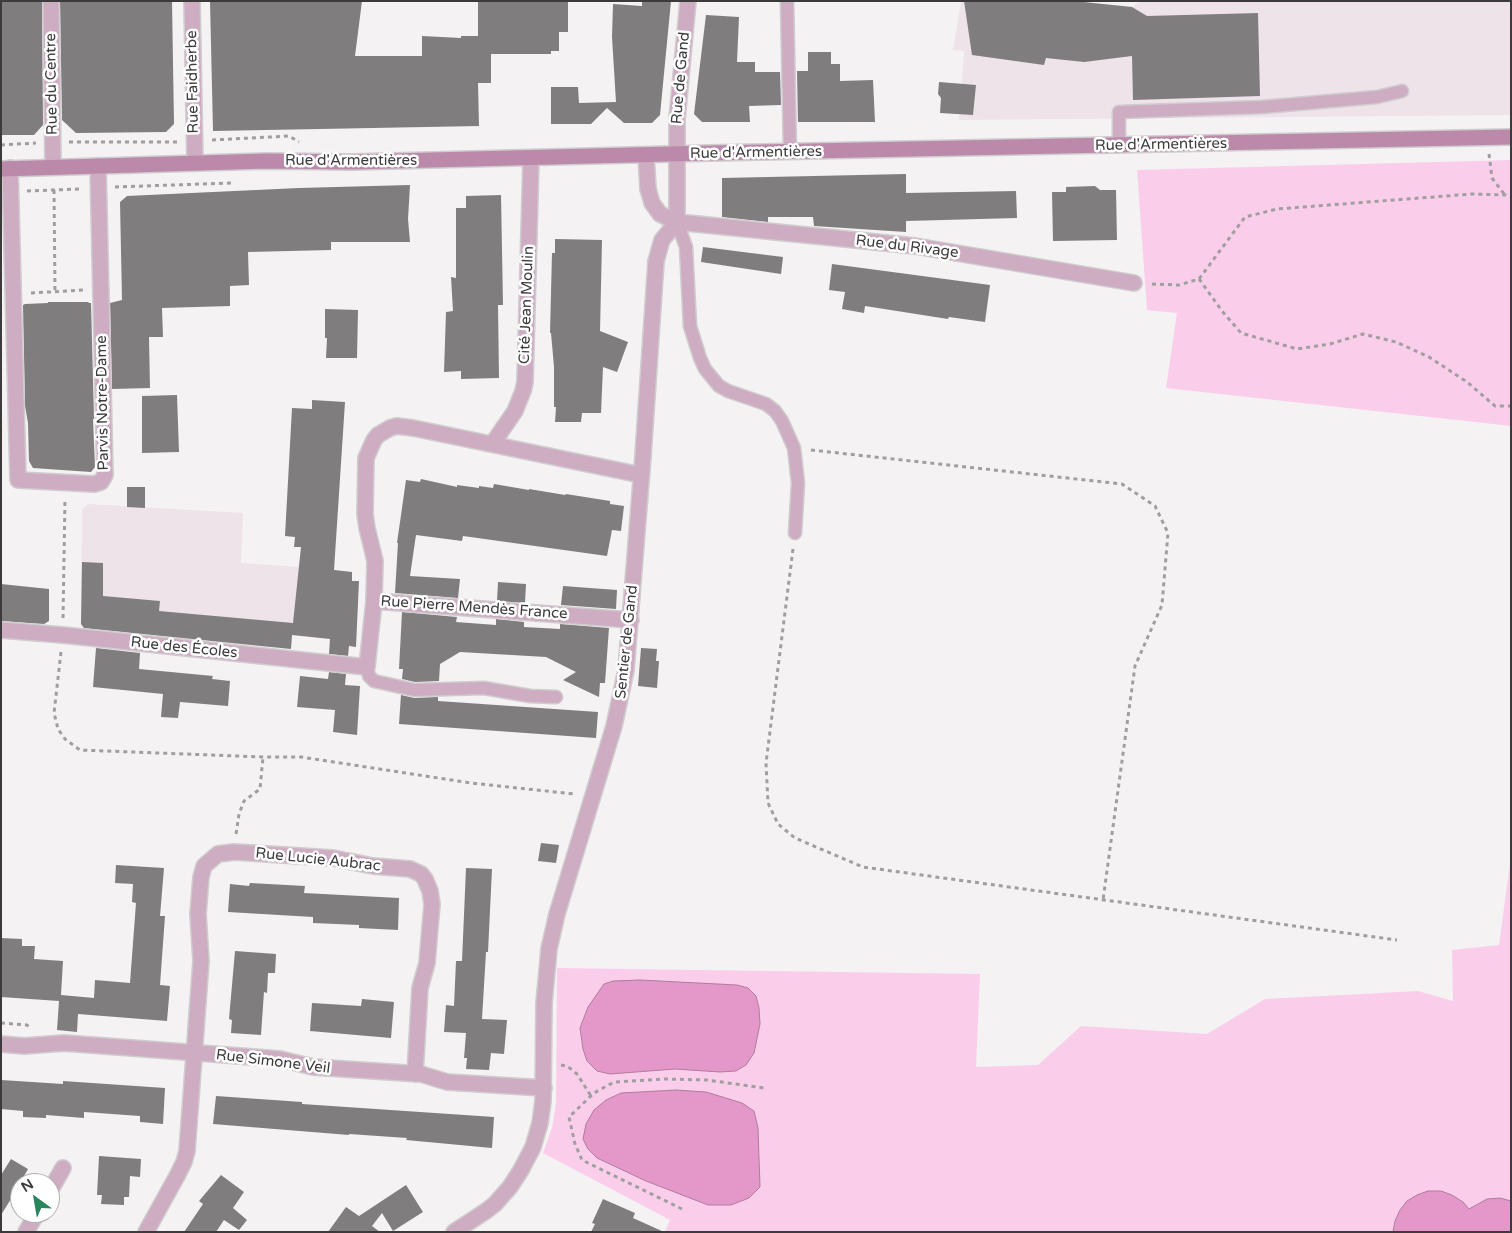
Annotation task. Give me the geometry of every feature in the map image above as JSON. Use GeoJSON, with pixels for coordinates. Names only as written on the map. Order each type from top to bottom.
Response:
{"type":"FeatureCollection","features":[{"type":"Feature","properties":{"kind":"main road","name":"Rue d'Armentières"},"geometry":{"type":"LineString","coordinates":[[6,168],[266,161],[352,162],[1511,137]]}},
{"type":"Feature","properties":{"kind":"street","name":"Rue du Centre"},"geometry":{"type":"LineString","coordinates":[[51,1],[53,167]]}},
{"type":"Feature","properties":{"kind":"street","name":"Rue Faidherbe"},"geometry":{"type":"LineString","coordinates":[[192,1],[195,163]]}},
{"type":"Feature","properties":{"kind":"street","name":"Rue de Gand"},"geometry":{"type":"LineString","coordinates":[[677,154],[677,119],[688,1]]}},
{"type":"Feature","properties":{"kind":"street"},"geometry":{"type":"LineString","coordinates":[[677,154],[677,222]]}},
{"type":"Feature","properties":{"kind":"street","name":"Rue du Rivage"},"geometry":{"type":"LineString","coordinates":[[646,155],[648,189],[652,203],[660,214],[677,222],[914,246],[1134,283]]}},
{"type":"Feature","properties":{"kind":"street","name":"Cité Jean Moulin"},"geometry":{"type":"LineString","coordinates":[[493,443],[515,412],[523,391],[531,158]]}},
{"type":"Feature","properties":{"kind":"street","name":"Parvis Notre-Dame"},"geometry":{"type":"LineString","coordinates":[[6,168],[13,293],[18,480],[65,484],[98,484],[105,475],[98,166]]}},
{"type":"Feature","properties":{"kind":"street","name":"Sentier de Gand"},"geometry":{"type":"LineString","coordinates":[[454,1232],[495,1204],[510,1187],[533,1147],[537,1135],[542,1112],[544,1088],[544,1004],[549,949],[557,914],[620,706],[626,670],[656,261],[662,240],[677,222]]}},
{"type":"Feature","properties":{"kind":"street"},"geometry":{"type":"LineString","coordinates":[[374,601],[375,561],[365,514],[366,458],[378,435],[390,428],[405,426],[641,475]]}},
{"type":"Feature","properties":{"kind":"street","name":"Rue Pierre Mendès France"},"geometry":{"type":"LineString","coordinates":[[367,667],[374,601],[631,620]]}},
{"type":"Feature","properties":{"kind":"street","name":"Rue des Écoles"},"geometry":{"type":"LineString","coordinates":[[1,630],[367,667]]}},
{"type":"Feature","properties":{"kind":"street","name":"Rue Lucie Aubrac"},"geometry":{"type":"LineString","coordinates":[[146,1232],[177,1176],[186,1156],[189,1142],[202,961],[198,914],[200,877],[204,866],[213,857],[224,852],[234,852],[333,858],[373,866],[404,868],[416,871],[425,879],[430,891],[432,904],[427,962],[420,988],[415,1074]]}},
{"type":"Feature","properties":{"kind":"street","name":"Rue Simone Veil"},"geometry":{"type":"LineString","coordinates":[[1,1044],[24,1046],[64,1043],[280,1059],[313,1067],[426,1075],[447,1082],[544,1088]]}},
{"type":"Feature","properties":{"kind":"street"},"geometry":{"type":"LineString","coordinates":[[60,1173],[63,1168]]}},
{"type":"Feature","properties":{"kind":"lane"},"geometry":{"type":"LineString","coordinates":[[787,1],[790,152]]}},
{"type":"Feature","properties":{"kind":"lane"},"geometry":{"type":"LineString","coordinates":[[1119,146],[1119,112],[1262,107],[1377,97],[1402,91]]}},
{"type":"Feature","properties":{"kind":"lane"},"geometry":{"type":"LineString","coordinates":[[677,222],[686,246],[690,326],[705,369],[712,379],[728,391],[766,404],[775,411],[782,421],[794,448],[798,483],[795,533]]}},
{"type":"Feature","properties":{"kind":"lane"},"geometry":{"type":"LineString","coordinates":[[367,667],[369,676],[374,681],[414,690],[484,688],[530,696],[556,697]]}},
{"type":"Feature","properties":{"kind":"path"},"geometry":{"type":"LineString","coordinates":[[1489,138],[1492,178],[1500,190],[1511,197]]}},
{"type":"Feature","properties":{"kind":"path"},"geometry":{"type":"LineString","coordinates":[[1,145],[37,143]]}},
{"type":"Feature","properties":{"kind":"path"},"geometry":{"type":"LineString","coordinates":[[19,191],[87,189]]}},
{"type":"Feature","properties":{"kind":"path"},"geometry":{"type":"LineString","coordinates":[[54,190],[55,292]]}},
{"type":"Feature","properties":{"kind":"path"},"geometry":{"type":"LineString","coordinates":[[1134,283],[1179,285],[1199,279],[1245,217],[1277,209],[1472,194],[1506,195]]}},
{"type":"Feature","properties":{"kind":"path"},"geometry":{"type":"LineString","coordinates":[[1199,279],[1222,311],[1242,333],[1297,350],[1330,344],[1363,334],[1396,342],[1429,357],[1467,382],[1495,406],[1511,406]]}},
{"type":"Feature","properties":{"kind":"path"},"geometry":{"type":"LineString","coordinates":[[13,293],[101,289]]}},
{"type":"Feature","properties":{"kind":"path"},"geometry":{"type":"LineString","coordinates":[[794,448],[1122,484],[1155,506],[1168,533],[1162,604],[1135,666],[1103,900]]}},
{"type":"Feature","properties":{"kind":"path"},"geometry":{"type":"LineString","coordinates":[[65,484],[63,635],[54,713],[58,729],[65,740],[80,750],[300,757],[471,783],[593,796]]}},
{"type":"Feature","properties":{"kind":"path"},"geometry":{"type":"LineString","coordinates":[[795,533],[766,763],[768,803],[778,824],[795,838],[863,867],[1397,940]]}},
{"type":"Feature","properties":{"kind":"path"},"geometry":{"type":"LineString","coordinates":[[234,852],[239,814],[244,802],[260,789],[264,757]]}},
{"type":"Feature","properties":{"kind":"path"},"geometry":{"type":"LineString","coordinates":[[556,1064],[567,1066],[577,1074],[591,1096]]}},
{"type":"Feature","properties":{"kind":"path"},"geometry":{"type":"LineString","coordinates":[[682,1209],[582,1160],[575,1144],[569,1117],[594,1092],[614,1082],[664,1079],[707,1080],[764,1088]]}},
{"type":"Feature","properties":{"kind":"shaded area"},"geometry":{"type":"Polygon","coordinates":[[[961,1],[1074,1],[1132,7],[1140,1],[1511,1],[1511,115],[959,120],[964,51],[953,50],[961,1]]]}},
{"type":"Feature","properties":{"kind":"shaded area"},"geometry":{"type":"Polygon","coordinates":[[[1511,160],[1511,426],[1166,388],[1177,313],[1147,310],[1137,170],[1511,160]]]}},
{"type":"Feature","properties":{"kind":"shaded area"},"geometry":{"type":"Polygon","coordinates":[[[88,504],[243,513],[241,563],[299,567],[291,649],[87,631],[81,625],[82,509],[88,504]]]}},
{"type":"Feature","properties":{"kind":"shaded area"},"geometry":{"type":"Polygon","coordinates":[[[1511,856],[1511,1232],[665,1232],[670,1220],[543,1153],[552,1128],[556,1104],[557,968],[980,974],[976,1067],[1038,1065],[1081,1026],[1207,1034],[1265,999],[1418,991],[1453,1001],[1452,950],[1499,945],[1511,856]]]}},
{"type":"Feature","properties":{"kind":"shaded area"},"geometry":{"type":"Polygon","coordinates":[[[640,980],[737,985],[748,988],[756,996],[760,1024],[754,1053],[746,1065],[736,1071],[720,1072],[675,1069],[610,1074],[597,1071],[587,1061],[580,1028],[588,1007],[604,984],[613,981],[640,980]]]}},
{"type":"Feature","properties":{"kind":"shaded area"},"geometry":{"type":"Polygon","coordinates":[[[676,1090],[706,1092],[742,1103],[754,1111],[758,1128],[760,1187],[749,1198],[731,1205],[708,1205],[646,1181],[597,1158],[588,1149],[583,1139],[586,1124],[594,1110],[606,1100],[621,1093],[676,1090]]]}},
{"type":"Feature","properties":{"kind":"shaded area"},"geometry":{"type":"Polygon","coordinates":[[[1428,1191],[1441,1191],[1452,1195],[1463,1202],[1469,1209],[1487,1199],[1500,1198],[1511,1201],[1511,1232],[1393,1232],[1395,1221],[1407,1201],[1428,1191]]]}},
{"type":"Feature","properties":{"kind":"building"},"geometry":{"type":"Polygon","coordinates":[[[1,1],[42,1],[43,125],[34,135],[1,135],[1,1]]]}},
{"type":"Feature","properties":{"kind":"building"},"geometry":{"type":"Polygon","coordinates":[[[60,1],[172,1],[174,124],[166,132],[76,133],[62,120],[60,1]]]}},
{"type":"Feature","properties":{"kind":"building"},"geometry":{"type":"Polygon","coordinates":[[[210,1],[362,1],[355,56],[422,56],[422,36],[461,38],[461,36],[478,36],[478,1],[568,1],[568,32],[559,32],[559,51],[551,51],[551,54],[491,54],[491,83],[478,83],[479,126],[213,131],[210,1]]]}},
{"type":"Feature","properties":{"kind":"building"},"geometry":{"type":"Polygon","coordinates":[[[642,1],[671,1],[660,115],[652,123],[624,123],[607,108],[591,124],[551,124],[551,87],[578,87],[579,103],[616,102],[612,37],[613,4],[642,6],[642,1]]]}},
{"type":"Feature","properties":{"kind":"building"},"geometry":{"type":"Polygon","coordinates":[[[964,1],[1074,1],[1132,7],[1147,16],[1258,13],[1260,96],[1133,100],[1132,56],[1084,62],[1046,58],[1044,65],[972,55],[964,1]]]}},
{"type":"Feature","properties":{"kind":"building"},"geometry":{"type":"Polygon","coordinates":[[[706,15],[739,17],[737,62],[755,62],[755,72],[780,72],[781,105],[749,106],[750,122],[702,122],[694,114],[706,15]]]}},
{"type":"Feature","properties":{"kind":"building"},"geometry":{"type":"Polygon","coordinates":[[[808,52],[831,52],[831,64],[840,64],[840,81],[873,80],[875,122],[798,122],[797,71],[808,71],[808,52]]]}},
{"type":"Feature","properties":{"kind":"building"},"geometry":{"type":"Polygon","coordinates":[[[939,82],[976,85],[973,115],[940,113],[939,82]]]}},
{"type":"Feature","properties":{"kind":"building"},"geometry":{"type":"Polygon","coordinates":[[[906,174],[906,193],[1016,191],[1017,218],[906,221],[906,232],[814,226],[813,217],[768,217],[768,222],[722,217],[722,178],[906,174]]]}},
{"type":"Feature","properties":{"kind":"building"},"geometry":{"type":"Polygon","coordinates":[[[410,185],[408,219],[410,242],[331,242],[331,250],[248,252],[249,285],[230,286],[230,306],[162,308],[163,337],[149,337],[150,388],[112,389],[110,303],[122,300],[120,202],[127,196],[410,185]]]}},
{"type":"Feature","properties":{"kind":"building"},"geometry":{"type":"Polygon","coordinates":[[[1095,186],[1100,190],[1116,190],[1117,240],[1053,241],[1052,192],[1066,192],[1066,187],[1095,186]]]}},
{"type":"Feature","properties":{"kind":"building"},"geometry":{"type":"Polygon","coordinates":[[[501,195],[503,305],[498,305],[499,378],[461,379],[461,371],[444,372],[446,312],[453,311],[451,277],[456,278],[456,208],[466,208],[466,196],[501,195]]]}},
{"type":"Feature","properties":{"kind":"building"},"geometry":{"type":"Polygon","coordinates":[[[555,239],[602,240],[600,331],[628,342],[617,372],[603,367],[601,413],[582,413],[581,422],[555,422],[554,367],[550,333],[552,253],[555,253],[555,239]]]}},
{"type":"Feature","properties":{"kind":"building"},"geometry":{"type":"Polygon","coordinates":[[[703,247],[783,257],[781,274],[701,262],[703,247]]]}},
{"type":"Feature","properties":{"kind":"building"},"geometry":{"type":"Polygon","coordinates":[[[832,264],[990,285],[985,322],[949,317],[948,319],[865,306],[864,313],[842,309],[845,292],[829,290],[832,264]]]}},
{"type":"Feature","properties":{"kind":"building"},"geometry":{"type":"Polygon","coordinates":[[[48,302],[91,303],[95,467],[91,472],[33,468],[29,461],[28,423],[25,406],[23,305],[48,302]]]}},
{"type":"Feature","properties":{"kind":"building"},"geometry":{"type":"Polygon","coordinates":[[[325,309],[358,310],[357,358],[326,358],[325,309]]]}},
{"type":"Feature","properties":{"kind":"building"},"geometry":{"type":"Polygon","coordinates":[[[177,395],[179,452],[142,453],[142,396],[177,395]]]}},
{"type":"Feature","properties":{"kind":"building"},"geometry":{"type":"Polygon","coordinates":[[[312,400],[345,402],[334,570],[352,572],[352,581],[359,581],[356,647],[349,646],[348,656],[329,654],[330,639],[292,635],[291,649],[84,628],[81,624],[82,562],[103,563],[103,596],[160,601],[159,611],[293,623],[301,547],[294,547],[295,537],[285,536],[292,408],[312,409],[312,400]]]}},
{"type":"Feature","properties":{"kind":"building"},"geometry":{"type":"Polygon","coordinates":[[[421,479],[457,487],[457,485],[493,488],[494,484],[610,501],[610,504],[624,506],[621,531],[612,530],[607,556],[463,536],[462,541],[416,535],[410,576],[460,579],[458,598],[395,593],[397,543],[406,480],[420,482],[421,479]]]}},
{"type":"Feature","properties":{"kind":"building"},"geometry":{"type":"Polygon","coordinates":[[[127,487],[145,487],[145,508],[127,507],[127,487]]]}},
{"type":"Feature","properties":{"kind":"building"},"geometry":{"type":"Polygon","coordinates":[[[498,582],[526,584],[525,603],[497,601],[498,582]]]}},
{"type":"Feature","properties":{"kind":"building"},"geometry":{"type":"Polygon","coordinates":[[[1,584],[49,589],[49,621],[44,624],[1,621],[1,584]]]}},
{"type":"Feature","properties":{"kind":"building"},"geometry":{"type":"Polygon","coordinates":[[[563,586],[617,590],[616,609],[561,605],[563,586]]]}},
{"type":"Feature","properties":{"kind":"building"},"geometry":{"type":"Polygon","coordinates":[[[402,612],[457,617],[456,622],[496,625],[496,619],[524,622],[524,627],[560,629],[560,624],[609,628],[605,683],[600,683],[599,697],[563,680],[576,672],[546,657],[460,652],[440,664],[439,681],[415,682],[402,679],[403,669],[399,669],[402,612]]]}},
{"type":"Feature","properties":{"kind":"building"},"geometry":{"type":"Polygon","coordinates":[[[96,648],[140,653],[139,669],[213,676],[212,679],[230,681],[228,706],[180,702],[178,718],[161,717],[163,694],[93,687],[96,648]]]}},
{"type":"Feature","properties":{"kind":"building"},"geometry":{"type":"Polygon","coordinates":[[[641,648],[657,649],[656,661],[659,661],[657,688],[638,686],[641,648]]]}},
{"type":"Feature","properties":{"kind":"building"},"geometry":{"type":"Polygon","coordinates":[[[329,672],[346,674],[345,685],[360,686],[357,735],[333,732],[335,710],[297,707],[300,676],[328,679],[329,672]]]}},
{"type":"Feature","properties":{"kind":"building"},"geometry":{"type":"Polygon","coordinates":[[[401,695],[414,698],[438,697],[438,701],[598,712],[596,738],[399,724],[401,695]]]}},
{"type":"Feature","properties":{"kind":"building"},"geometry":{"type":"Polygon","coordinates":[[[541,843],[559,845],[556,863],[538,861],[541,843]]]}},
{"type":"Feature","properties":{"kind":"building"},"geometry":{"type":"Polygon","coordinates":[[[116,865],[164,868],[160,916],[165,916],[160,985],[170,986],[167,1021],[78,1014],[77,1032],[57,1030],[59,1001],[1,997],[1,938],[22,939],[22,946],[35,946],[34,959],[63,961],[61,995],[94,998],[95,980],[130,983],[136,903],[132,902],[133,884],[115,883],[116,865]]]}},
{"type":"Feature","properties":{"kind":"building"},"geometry":{"type":"Polygon","coordinates":[[[466,868],[492,869],[488,952],[486,952],[482,1019],[507,1020],[504,1054],[491,1053],[489,1070],[466,1069],[467,1058],[464,1058],[466,1033],[444,1032],[446,1005],[454,1006],[456,961],[462,961],[466,868]]]}},
{"type":"Feature","properties":{"kind":"building"},"geometry":{"type":"Polygon","coordinates":[[[250,883],[305,886],[304,893],[399,898],[398,930],[359,928],[359,925],[313,923],[313,917],[228,912],[230,884],[249,886],[250,883]]]}},
{"type":"Feature","properties":{"kind":"building"},"geometry":{"type":"Polygon","coordinates":[[[235,951],[276,954],[275,973],[268,973],[267,993],[264,992],[261,1035],[231,1033],[232,1020],[229,1019],[235,951]]]}},
{"type":"Feature","properties":{"kind":"building"},"geometry":{"type":"Polygon","coordinates":[[[362,999],[394,1002],[391,1038],[310,1031],[312,1003],[361,1006],[362,999]]]}},
{"type":"Feature","properties":{"kind":"building"},"geometry":{"type":"Polygon","coordinates":[[[1,1080],[63,1084],[63,1081],[165,1088],[163,1124],[140,1122],[140,1116],[84,1112],[84,1118],[46,1115],[46,1118],[23,1117],[23,1111],[1,1109],[1,1080]]]}},
{"type":"Feature","properties":{"kind":"building"},"geometry":{"type":"Polygon","coordinates":[[[216,1096],[494,1117],[492,1148],[406,1140],[407,1138],[213,1124],[216,1096]]]}},
{"type":"Feature","properties":{"kind":"building"},"geometry":{"type":"Polygon","coordinates":[[[99,1156],[141,1159],[140,1177],[130,1176],[129,1197],[124,1197],[124,1205],[101,1204],[102,1195],[97,1195],[99,1156]]]}},
{"type":"Feature","properties":{"kind":"building"},"geometry":{"type":"Polygon","coordinates":[[[11,1159],[28,1169],[26,1173],[10,1173],[10,1201],[1,1215],[1,1175],[11,1159]]]}},
{"type":"Feature","properties":{"kind":"building"},"geometry":{"type":"Polygon","coordinates":[[[221,1175],[244,1192],[233,1208],[247,1220],[239,1230],[224,1220],[216,1232],[184,1232],[203,1204],[199,1201],[221,1175]]]}},
{"type":"Feature","properties":{"kind":"building"},"geometry":{"type":"Polygon","coordinates":[[[406,1185],[423,1212],[393,1231],[382,1213],[372,1226],[380,1232],[328,1232],[346,1207],[359,1216],[406,1185]]]}},
{"type":"Feature","properties":{"kind":"building"},"geometry":{"type":"Polygon","coordinates":[[[603,1199],[635,1213],[633,1218],[664,1232],[591,1232],[595,1224],[592,1223],[603,1199]]]}}]}
